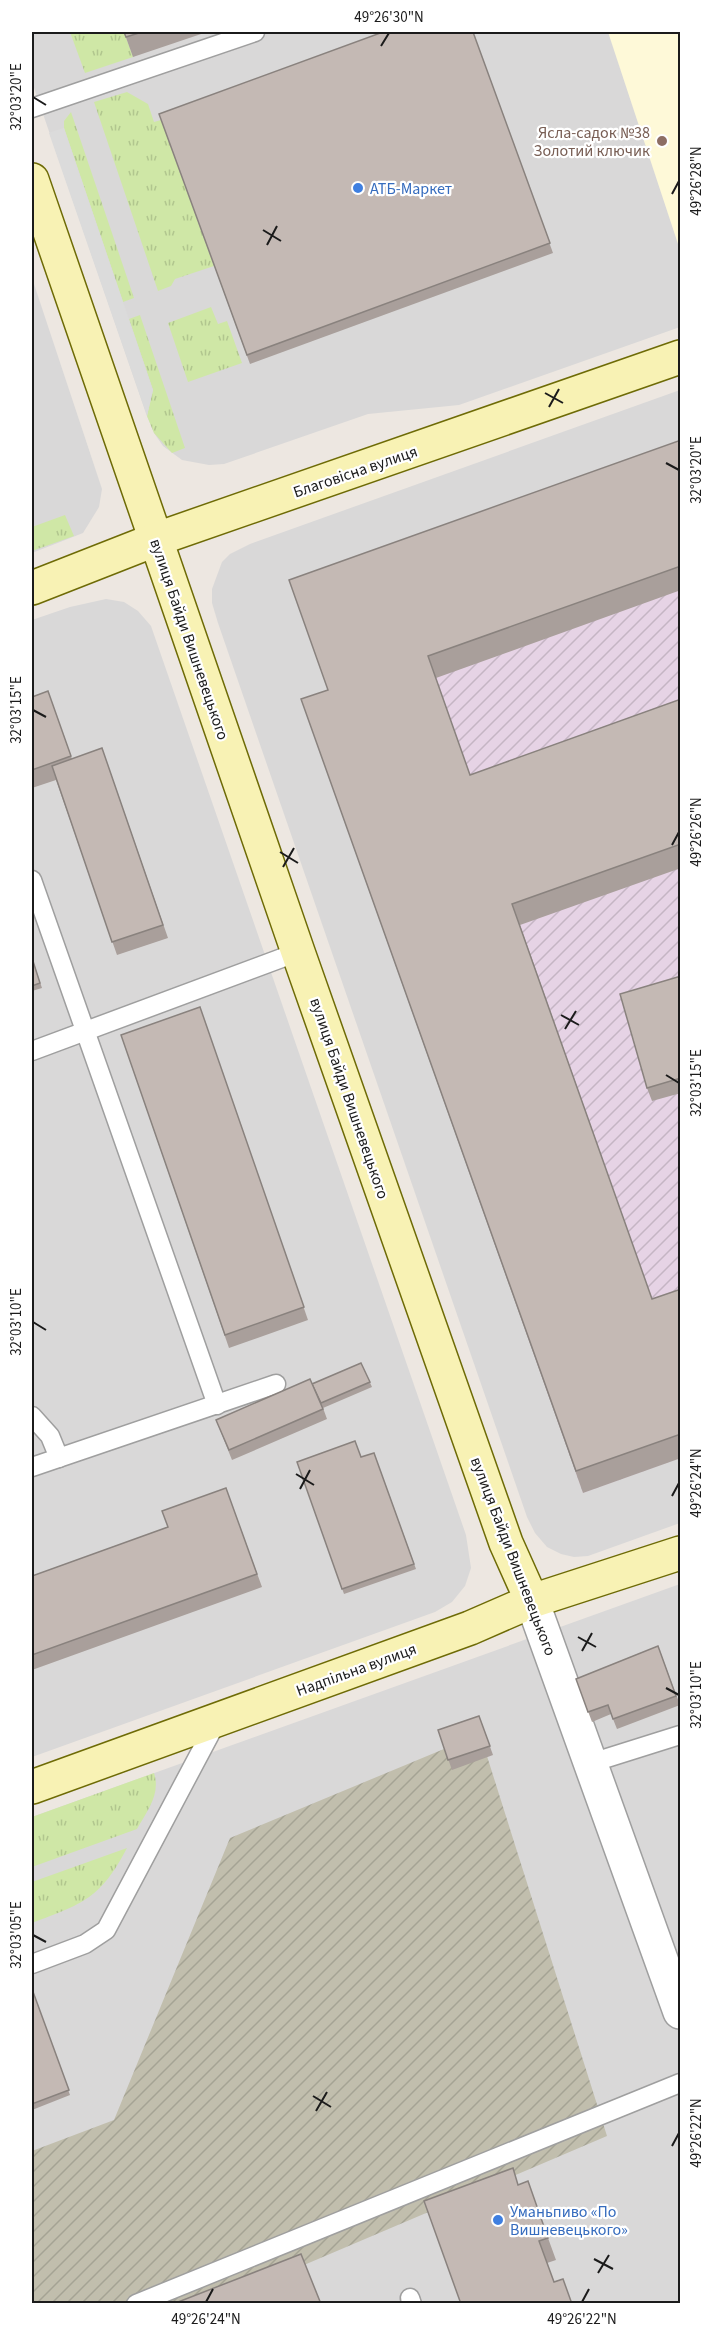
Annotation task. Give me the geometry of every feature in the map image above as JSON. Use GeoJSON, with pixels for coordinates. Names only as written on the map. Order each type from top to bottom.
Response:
{"type":"FeatureCollection","features":[{"type":"Feature","properties":{"kind":"main road","name":"вулиця Байди Вишневецького"},"geometry":{"type":"LineString","coordinates":[[32,180],[298,952],[506,1543],[532,1602]]}},
{"type":"Feature","properties":{"kind":"main road","name":"Благовісна вулиця"},"geometry":{"type":"LineString","coordinates":[[32,588],[157,539],[681,357]]}},
{"type":"Feature","properties":{"kind":"main road","name":"Надпільна вулиця"},"geometry":{"type":"LineString","coordinates":[[32,1787],[470,1628],[532,1602],[681,1553]]}},
{"type":"Feature","properties":{"kind":"street","name":"вулиця Байди Вишневецького"},"geometry":{"type":"LineString","coordinates":[[532,1602],[681,2012]]}},
{"type":"Feature","properties":{"kind":"lane"},"geometry":{"type":"LineString","coordinates":[[32,108],[255,32]]}},
{"type":"Feature","properties":{"kind":"lane"},"geometry":{"type":"LineString","coordinates":[[32,880],[217,1405]]}},
{"type":"Feature","properties":{"kind":"lane"},"geometry":{"type":"LineString","coordinates":[[32,1051],[298,952]]}},
{"type":"Feature","properties":{"kind":"lane"},"geometry":{"type":"LineString","coordinates":[[32,1467],[276,1384]]}},
{"type":"Feature","properties":{"kind":"lane"},"geometry":{"type":"LineString","coordinates":[[32,1416],[50,1436],[59,1458]]}},
{"type":"Feature","properties":{"kind":"lane"},"geometry":{"type":"LineString","coordinates":[[32,1964],[85,1944],[106,1930],[218,1719]]}},
{"type":"Feature","properties":{"kind":"lane"},"geometry":{"type":"LineString","coordinates":[[591,1763],[681,1735]]}},
{"type":"Feature","properties":{"kind":"lane"},"geometry":{"type":"LineString","coordinates":[[136,2304],[681,2083]]}},
{"type":"Feature","properties":{"kind":"shaded area"},"geometry":{"type":"Polygon","coordinates":[[[32,32],[680,32],[680,327],[459,405],[368,414],[224,464],[209,465],[182,460],[163,446],[154,433],[147,416],[32,82],[32,32]]]}},
{"type":"Feature","properties":{"kind":"shaded area","name":"Ясла-садок №38 Золотий ключик"},"geometry":{"type":"Polygon","coordinates":[[[608,32],[680,32],[680,250],[608,32]]]}},
{"type":"Feature","properties":{"kind":"shaded area"},"geometry":{"type":"Polygon","coordinates":[[[64,128],[153,390],[147,416],[49,133],[64,128]]]}},
{"type":"Feature","properties":{"kind":"shaded area"},"geometry":{"type":"Polygon","coordinates":[[[32,278],[102,489],[99,507],[83,533],[32,553],[32,278]]]}},
{"type":"Feature","properties":{"kind":"shaded area"},"geometry":{"type":"Polygon","coordinates":[[[680,390],[680,1523],[588,1556],[574,1557],[547,1547],[535,1533],[527,1517],[218,623],[212,603],[212,589],[222,562],[230,554],[250,544],[680,390]]]}},
{"type":"Feature","properties":{"kind":"shaded area"},"geometry":{"type":"Polygon","coordinates":[[[680,463],[680,1458],[583,1493],[309,720],[680,463]]]}},
{"type":"Feature","properties":{"kind":"shaded area"},"geometry":{"type":"Polygon","coordinates":[[[106,599],[124,602],[138,611],[151,626],[466,1535],[471,1568],[465,1586],[452,1602],[435,1612],[32,1757],[32,620],[70,607],[106,599]]]}},
{"type":"Feature","properties":{"kind":"shaded area"},"geometry":{"type":"Polygon","coordinates":[[[680,1584],[680,2303],[32,2303],[32,1817],[680,1584]]]}},
{"type":"Feature","properties":{"kind":"shaded area"},"geometry":{"type":"Polygon","coordinates":[[[480,1734],[607,2136],[297,2268],[309,2303],[32,2304],[32,2151],[114,2120],[230,1838],[480,1734]]]}},
{"type":"Feature","properties":{"kind":"green space"},"geometry":{"type":"Polygon","coordinates":[[[70,32],[124,32],[133,57],[85,73],[70,32]]]}},
{"type":"Feature","properties":{"kind":"green space"},"geometry":{"type":"Polygon","coordinates":[[[127,92],[148,104],[154,122],[161,120],[214,266],[175,279],[171,286],[158,291],[94,102],[127,92]]]}},
{"type":"Feature","properties":{"kind":"green space"},"geometry":{"type":"Polygon","coordinates":[[[71,112],[134,298],[123,302],[64,128],[64,121],[71,112]]]}},
{"type":"Feature","properties":{"kind":"green space"},"geometry":{"type":"Polygon","coordinates":[[[211,307],[218,324],[227,321],[242,363],[188,382],[168,323],[211,307]]]}},
{"type":"Feature","properties":{"kind":"green space"},"geometry":{"type":"Polygon","coordinates":[[[140,315],[185,448],[172,453],[154,433],[147,416],[153,390],[129,319],[140,315]]]}},
{"type":"Feature","properties":{"kind":"green space"},"geometry":{"type":"Polygon","coordinates":[[[65,515],[74,536],[32,551],[32,527],[65,515]]]}},
{"type":"Feature","properties":{"kind":"green space"},"geometry":{"type":"Polygon","coordinates":[[[154,1773],[156,1788],[154,1795],[137,1829],[32,1867],[32,1817],[154,1773]]]}},
{"type":"Feature","properties":{"kind":"green space"},"geometry":{"type":"Polygon","coordinates":[[[127,1848],[108,1878],[89,1897],[65,1910],[32,1923],[32,1882],[127,1848]]]}},
{"type":"Feature","properties":{"kind":"building"},"geometry":{"type":"Polygon","coordinates":[[[124,32],[142,32],[126,37],[124,32]]]}},
{"type":"Feature","properties":{"kind":"building"},"geometry":{"type":"Polygon","coordinates":[[[383,32],[473,32],[550,243],[247,355],[159,114],[383,32]]]}},
{"type":"Feature","properties":{"kind":"building"},"geometry":{"type":"Polygon","coordinates":[[[681,440],[681,566],[428,656],[470,775],[681,699],[681,844],[512,904],[652,1299],[681,1289],[681,1434],[576,1471],[301,699],[328,690],[289,580],[681,440]]]}},
{"type":"Feature","properties":{"kind":"building"},"geometry":{"type":"Polygon","coordinates":[[[48,691],[71,756],[32,770],[32,697],[48,691]]]}},
{"type":"Feature","properties":{"kind":"building"},"geometry":{"type":"Polygon","coordinates":[[[102,748],[163,925],[112,942],[52,766],[102,748]]]}},
{"type":"Feature","properties":{"kind":"building"},"geometry":{"type":"Polygon","coordinates":[[[32,958],[40,983],[32,986],[32,958]]]}},
{"type":"Feature","properties":{"kind":"building"},"geometry":{"type":"Polygon","coordinates":[[[681,976],[681,1078],[647,1088],[620,994],[681,976]]]}},
{"type":"Feature","properties":{"kind":"building"},"geometry":{"type":"Polygon","coordinates":[[[200,1007],[304,1307],[225,1335],[121,1035],[200,1007]]]}},
{"type":"Feature","properties":{"kind":"building"},"geometry":{"type":"Polygon","coordinates":[[[361,1363],[370,1382],[321,1403],[312,1384],[361,1363]]]}},
{"type":"Feature","properties":{"kind":"building"},"geometry":{"type":"Polygon","coordinates":[[[310,1379],[323,1409],[229,1450],[216,1420],[310,1379]]]}},
{"type":"Feature","properties":{"kind":"building"},"geometry":{"type":"Polygon","coordinates":[[[355,1441],[361,1457],[374,1453],[414,1564],[342,1589],[297,1462],[355,1441]]]}},
{"type":"Feature","properties":{"kind":"building"},"geometry":{"type":"Polygon","coordinates":[[[226,1488],[257,1574],[32,1655],[32,1576],[168,1527],[162,1511],[226,1488]]]}},
{"type":"Feature","properties":{"kind":"building"},"geometry":{"type":"Polygon","coordinates":[[[658,1646],[676,1696],[613,1719],[608,1705],[588,1712],[576,1679],[658,1646]]]}},
{"type":"Feature","properties":{"kind":"building"},"geometry":{"type":"Polygon","coordinates":[[[479,1716],[490,1746],[448,1760],[438,1730],[479,1716]]]}},
{"type":"Feature","properties":{"kind":"building"},"geometry":{"type":"Polygon","coordinates":[[[32,1989],[69,2090],[32,2104],[32,1989]]]}},
{"type":"Feature","properties":{"kind":"building"},"geometry":{"type":"Polygon","coordinates":[[[513,2168],[518,2185],[528,2181],[548,2238],[539,2241],[554,2282],[563,2279],[572,2304],[461,2304],[424,2201],[513,2168]]]}},
{"type":"Feature","properties":{"kind":"building"},"geometry":{"type":"Polygon","coordinates":[[[301,2254],[321,2304],[173,2304],[301,2254]]]}},
{"type":"Feature","properties":{"kind":"place","name":"Ясла-садок №38 Золотий ключик"},"geometry":{"type":"Point","coordinates":[662,141]}},
{"type":"Feature","properties":{"kind":"place","name":"АТБ-Маркет"},"geometry":{"type":"Point","coordinates":[358,188]}},
{"type":"Feature","properties":{"kind":"place","name":"Уманьпиво «По Вишневецького»"},"geometry":{"type":"Point","coordinates":[498,2220]}}]}
